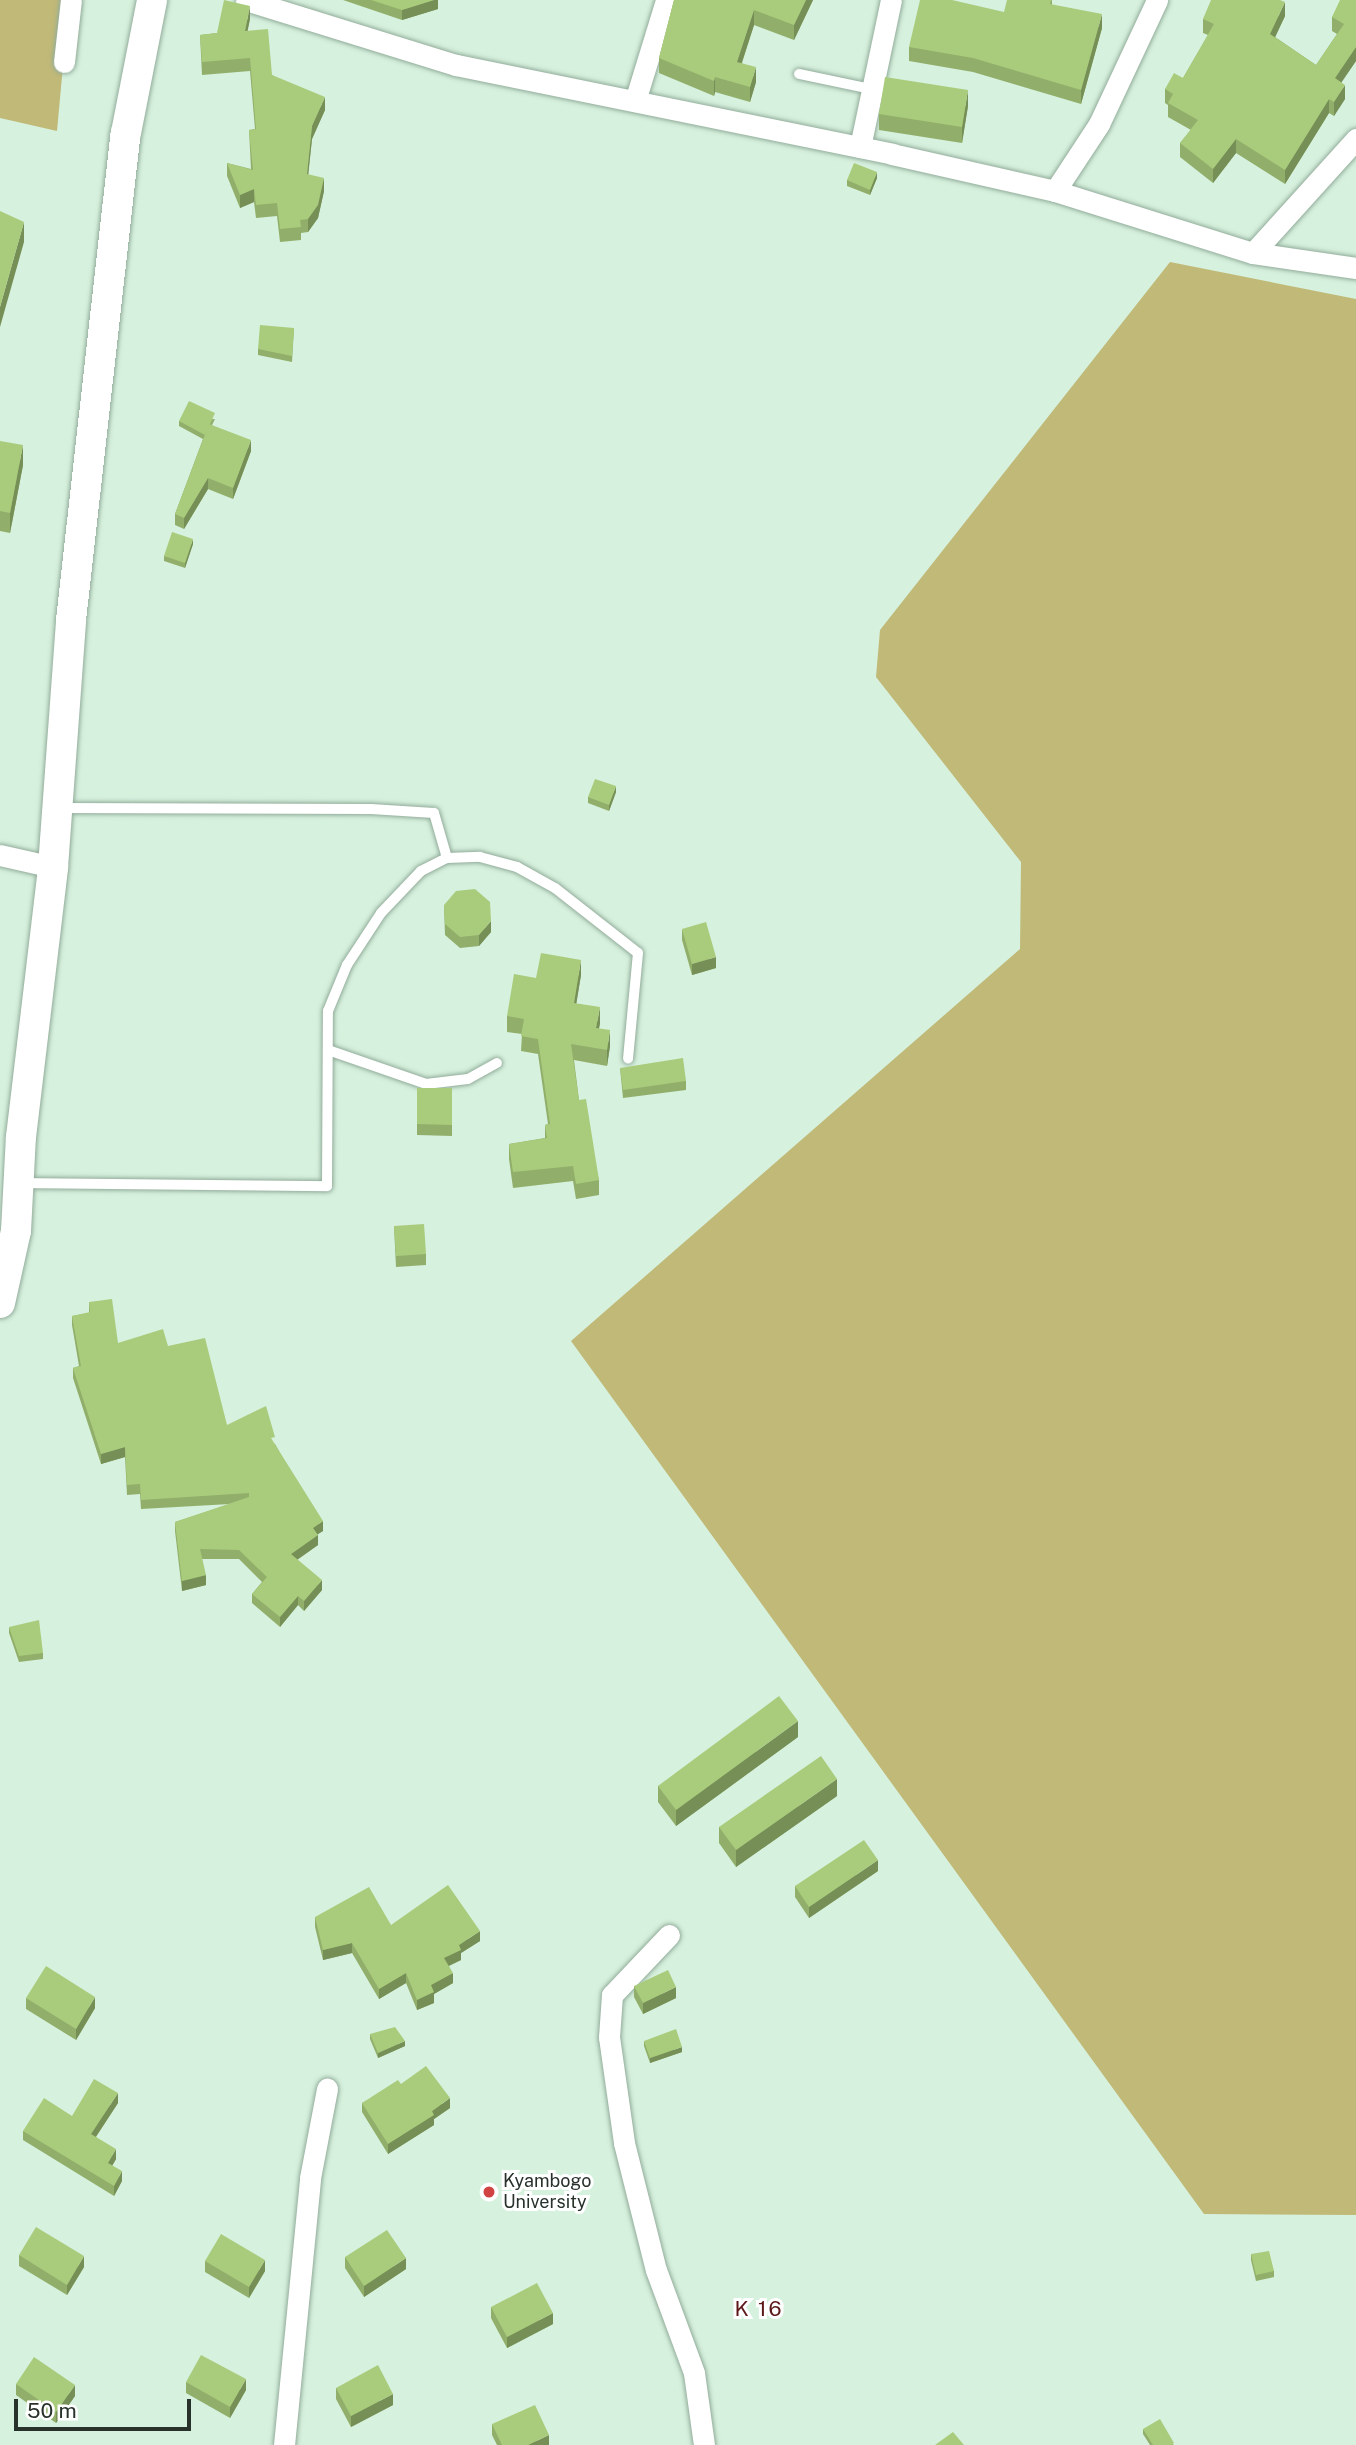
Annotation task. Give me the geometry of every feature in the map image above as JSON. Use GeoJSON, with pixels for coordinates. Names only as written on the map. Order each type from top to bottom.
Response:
{"type":"FeatureCollection","features":[{"type":"Feature","properties":{"kind":"street"},"geometry":{"type":"LineString","coordinates":[[64,62],[71,0]]}},
{"type":"Feature","properties":{"kind":"street"},"geometry":{"type":"LineString","coordinates":[[0,1303],[20,1183],[21,1137],[52,867],[71,620],[126,133],[152,0]]}},
{"type":"Feature","properties":{"kind":"street"},"geometry":{"type":"LineString","coordinates":[[246,0],[456,65],[860,147],[1055,191],[1252,253],[1356,268]]}},
{"type":"Feature","properties":{"kind":"street"},"geometry":{"type":"LineString","coordinates":[[635,101],[666,0]]}},
{"type":"Feature","properties":{"kind":"street"},"geometry":{"type":"LineString","coordinates":[[860,147],[891,0]]}},
{"type":"Feature","properties":{"kind":"street"},"geometry":{"type":"LineString","coordinates":[[1055,191],[1099,124],[1157,0]]}},
{"type":"Feature","properties":{"kind":"street"},"geometry":{"type":"LineString","coordinates":[[1252,253],[1356,139]]}},
{"type":"Feature","properties":{"kind":"street"},"geometry":{"type":"LineString","coordinates":[[0,855],[52,867]]}},
{"type":"Feature","properties":{"kind":"street"},"geometry":{"type":"LineString","coordinates":[[669,1935],[612,1994],[609,2037],[624,2143],[656,2270],[694,2373],[704,2445]]}},
{"type":"Feature","properties":{"kind":"street"},"geometry":{"type":"LineString","coordinates":[[284,2445],[310,2178],[327,2089]]}},
{"type":"Feature","properties":{"kind":"lane"},"geometry":{"type":"LineString","coordinates":[[799,74],[871,89]]}},
{"type":"Feature","properties":{"kind":"lane"},"geometry":{"type":"LineString","coordinates":[[55,808],[371,808],[434,813],[447,858]]}},
{"type":"Feature","properties":{"kind":"lane"},"geometry":{"type":"LineString","coordinates":[[20,1183],[327,1186],[328,1011],[347,965],[381,913],[421,871],[447,858],[480,857],[517,867],[555,888],[638,953],[628,1059]]}},
{"type":"Feature","properties":{"kind":"lane"},"geometry":{"type":"LineString","coordinates":[[328,1050],[426,1084],[468,1079],[497,1063]]}},
{"type":"Feature","properties":{"kind":"shaded area"},"geometry":{"type":"Polygon","coordinates":[[[0,0],[69,0],[57,131],[0,118],[0,0]]]}},
{"type":"Feature","properties":{"kind":"shaded area"},"geometry":{"type":"Polygon","coordinates":[[[1170,262],[1356,299],[1356,2215],[1204,2214],[571,1341],[1020,949],[1021,862],[876,677],[880,630],[1170,262]]]}},
{"type":"Feature","properties":{"kind":"building"},"geometry":{"type":"Polygon","coordinates":[[[224,0],[250,6],[245,31],[268,29],[272,75],[325,97],[312,126],[307,174],[324,178],[318,205],[308,219],[300,220],[301,227],[280,229],[277,203],[256,205],[254,189],[240,195],[227,163],[253,170],[249,130],[256,129],[250,58],[202,62],[200,35],[217,33],[224,0]]]}},
{"type":"Feature","properties":{"kind":"building"},"geometry":{"type":"Polygon","coordinates":[[[371,0],[434,0],[402,10],[371,0]]]}},
{"type":"Feature","properties":{"kind":"building"},"geometry":{"type":"Polygon","coordinates":[[[674,0],[806,0],[794,25],[754,10],[737,62],[756,67],[750,87],[715,77],[714,81],[659,58],[674,0]]]}},
{"type":"Feature","properties":{"kind":"building"},"geometry":{"type":"Polygon","coordinates":[[[920,0],[952,0],[1004,12],[1007,0],[1051,0],[1050,4],[1102,14],[1081,90],[973,58],[909,47],[920,0]]]}},
{"type":"Feature","properties":{"kind":"building"},"geometry":{"type":"Polygon","coordinates":[[[1211,0],[1285,2],[1270,34],[1316,65],[1344,24],[1332,17],[1340,0],[1356,0],[1356,47],[1335,78],[1345,85],[1334,102],[1329,99],[1285,170],[1236,139],[1213,169],[1180,143],[1198,120],[1168,103],[1173,94],[1165,89],[1174,73],[1183,78],[1214,24],[1203,19],[1211,0]]]}},
{"type":"Feature","properties":{"kind":"building"},"geometry":{"type":"Polygon","coordinates":[[[885,77],[968,90],[962,127],[879,114],[885,77]]]}},
{"type":"Feature","properties":{"kind":"building"},"geometry":{"type":"Polygon","coordinates":[[[854,163],[877,172],[870,190],[847,180],[854,163]]]}},
{"type":"Feature","properties":{"kind":"building"},"geometry":{"type":"Polygon","coordinates":[[[0,211],[24,222],[0,307],[0,211]]]}},
{"type":"Feature","properties":{"kind":"building"},"geometry":{"type":"Polygon","coordinates":[[[260,325],[294,328],[292,356],[258,349],[260,325]]]}},
{"type":"Feature","properties":{"kind":"building"},"geometry":{"type":"Polygon","coordinates":[[[189,401],[215,413],[205,435],[179,421],[189,401]]]}},
{"type":"Feature","properties":{"kind":"building"},"geometry":{"type":"Polygon","coordinates":[[[209,424],[251,440],[233,488],[208,478],[184,518],[175,514],[209,424]]]}},
{"type":"Feature","properties":{"kind":"building"},"geometry":{"type":"Polygon","coordinates":[[[0,441],[23,445],[10,513],[0,511],[0,441]]]}},
{"type":"Feature","properties":{"kind":"building"},"geometry":{"type":"Polygon","coordinates":[[[172,532],[193,539],[185,563],[164,556],[172,532]]]}},
{"type":"Feature","properties":{"kind":"building"},"geometry":{"type":"Polygon","coordinates":[[[595,779],[616,786],[609,805],[588,797],[595,779]]]}},
{"type":"Feature","properties":{"kind":"building"},"geometry":{"type":"Polygon","coordinates":[[[475,889],[490,902],[491,921],[479,935],[460,937],[445,924],[444,905],[456,891],[475,889]]]}},
{"type":"Feature","properties":{"kind":"building"},"geometry":{"type":"Polygon","coordinates":[[[706,922],[716,957],[692,964],[682,929],[706,922]]]}},
{"type":"Feature","properties":{"kind":"building"},"geometry":{"type":"Polygon","coordinates":[[[541,953],[581,960],[574,1003],[600,1007],[596,1028],[610,1030],[607,1050],[571,1044],[579,1100],[586,1099],[599,1180],[576,1184],[573,1166],[513,1172],[509,1144],[547,1138],[545,1125],[550,1124],[538,1039],[521,1036],[524,1019],[507,1016],[514,974],[536,978],[541,953]]]}},
{"type":"Feature","properties":{"kind":"building"},"geometry":{"type":"Polygon","coordinates":[[[683,1058],[686,1081],[623,1090],[620,1068],[683,1058]]]}},
{"type":"Feature","properties":{"kind":"building"},"geometry":{"type":"Polygon","coordinates":[[[417,1088],[452,1088],[452,1125],[417,1124],[417,1088]]]}},
{"type":"Feature","properties":{"kind":"building"},"geometry":{"type":"Polygon","coordinates":[[[424,1224],[426,1254],[396,1256],[394,1226],[424,1224]]]}},
{"type":"Feature","properties":{"kind":"building"},"geometry":{"type":"Polygon","coordinates":[[[112,1299],[118,1343],[163,1329],[168,1346],[205,1338],[227,1425],[266,1406],[275,1437],[271,1438],[323,1521],[313,1528],[318,1535],[291,1554],[322,1580],[304,1601],[298,1596],[280,1617],[252,1594],[267,1577],[239,1550],[200,1549],[206,1575],[182,1581],[175,1522],[249,1497],[249,1493],[141,1500],[140,1484],[127,1485],[125,1447],[101,1454],[73,1368],[81,1366],[72,1316],[90,1312],[89,1302],[112,1299]]]}},
{"type":"Feature","properties":{"kind":"building"},"geometry":{"type":"Polygon","coordinates":[[[39,1620],[43,1653],[19,1656],[9,1627],[39,1620]]]}},
{"type":"Feature","properties":{"kind":"building"},"geometry":{"type":"Polygon","coordinates":[[[779,1696],[798,1721],[676,1810],[658,1786],[779,1696]]]}},
{"type":"Feature","properties":{"kind":"building"},"geometry":{"type":"Polygon","coordinates":[[[821,1756],[837,1779],[736,1850],[719,1827],[821,1756]]]}},
{"type":"Feature","properties":{"kind":"building"},"geometry":{"type":"Polygon","coordinates":[[[864,1840],[878,1860],[809,1907],[795,1886],[864,1840]]]}},
{"type":"Feature","properties":{"kind":"building"},"geometry":{"type":"Polygon","coordinates":[[[448,1885],[480,1931],[459,1945],[461,1950],[444,1958],[453,1973],[431,1985],[434,1992],[417,2000],[406,1973],[379,1989],[352,1943],[323,1950],[315,1917],[369,1887],[391,1925],[448,1885]]]}},
{"type":"Feature","properties":{"kind":"building"},"geometry":{"type":"Polygon","coordinates":[[[46,1966],[95,1997],[76,2029],[26,1998],[46,1966]]]}},
{"type":"Feature","properties":{"kind":"building"},"geometry":{"type":"Polygon","coordinates":[[[668,1970],[676,1987],[643,2003],[634,1986],[668,1970]]]}},
{"type":"Feature","properties":{"kind":"building"},"geometry":{"type":"Polygon","coordinates":[[[395,2027],[405,2041],[378,2053],[370,2034],[395,2027]]]}},
{"type":"Feature","properties":{"kind":"building"},"geometry":{"type":"Polygon","coordinates":[[[676,2029],[682,2047],[650,2058],[644,2041],[676,2029]]]}},
{"type":"Feature","properties":{"kind":"building"},"geometry":{"type":"Polygon","coordinates":[[[426,2066],[450,2098],[432,2111],[434,2115],[388,2144],[362,2103],[398,2080],[401,2084],[426,2066]]]}},
{"type":"Feature","properties":{"kind":"building"},"geometry":{"type":"Polygon","coordinates":[[[94,2079],[118,2093],[91,2134],[116,2149],[108,2163],[122,2171],[114,2186],[23,2131],[44,2098],[72,2116],[94,2079]]]}},
{"type":"Feature","properties":{"kind":"building"},"geometry":{"type":"Polygon","coordinates":[[[36,2227],[84,2256],[67,2285],[19,2255],[36,2227]]]}},
{"type":"Feature","properties":{"kind":"building"},"geometry":{"type":"Polygon","coordinates":[[[387,2230],[406,2258],[364,2286],[345,2257],[387,2230]]]}},
{"type":"Feature","properties":{"kind":"building"},"geometry":{"type":"Polygon","coordinates":[[[221,2234],[265,2260],[249,2287],[205,2261],[221,2234]]]}},
{"type":"Feature","properties":{"kind":"building"},"geometry":{"type":"Polygon","coordinates":[[[1269,2251],[1274,2271],[1256,2275],[1251,2254],[1269,2251]]]}},
{"type":"Feature","properties":{"kind":"building"},"geometry":{"type":"Polygon","coordinates":[[[537,2283],[553,2313],[507,2337],[491,2307],[537,2283]]]}},
{"type":"Feature","properties":{"kind":"building"},"geometry":{"type":"Polygon","coordinates":[[[201,2355],[246,2379],[230,2407],[186,2382],[201,2355]]]}},
{"type":"Feature","properties":{"kind":"building"},"geometry":{"type":"Polygon","coordinates":[[[34,2357],[75,2385],[56,2412],[16,2384],[34,2357]]]}},
{"type":"Feature","properties":{"kind":"building"},"geometry":{"type":"Polygon","coordinates":[[[378,2365],[393,2394],[351,2416],[336,2388],[378,2365]]]}},
{"type":"Feature","properties":{"kind":"building"},"geometry":{"type":"Polygon","coordinates":[[[535,2405],[549,2435],[528,2445],[502,2445],[492,2424],[535,2405]]]}},
{"type":"Feature","properties":{"kind":"building"},"geometry":{"type":"Polygon","coordinates":[[[1160,2419],[1174,2443],[1171,2445],[1153,2445],[1143,2429],[1160,2419]]]}},
{"type":"Feature","properties":{"kind":"building"},"geometry":{"type":"Polygon","coordinates":[[[953,2432],[964,2445],[935,2445],[953,2432]]]}},
{"type":"Feature","properties":{"kind":"place","name":"Kyambogo University"},"geometry":{"type":"Point","coordinates":[489,2192]}},
{"type":"Feature","properties":{"kind":"district","name":"K 16"},"geometry":{"type":"Point","coordinates":[759,2309]}}]}
